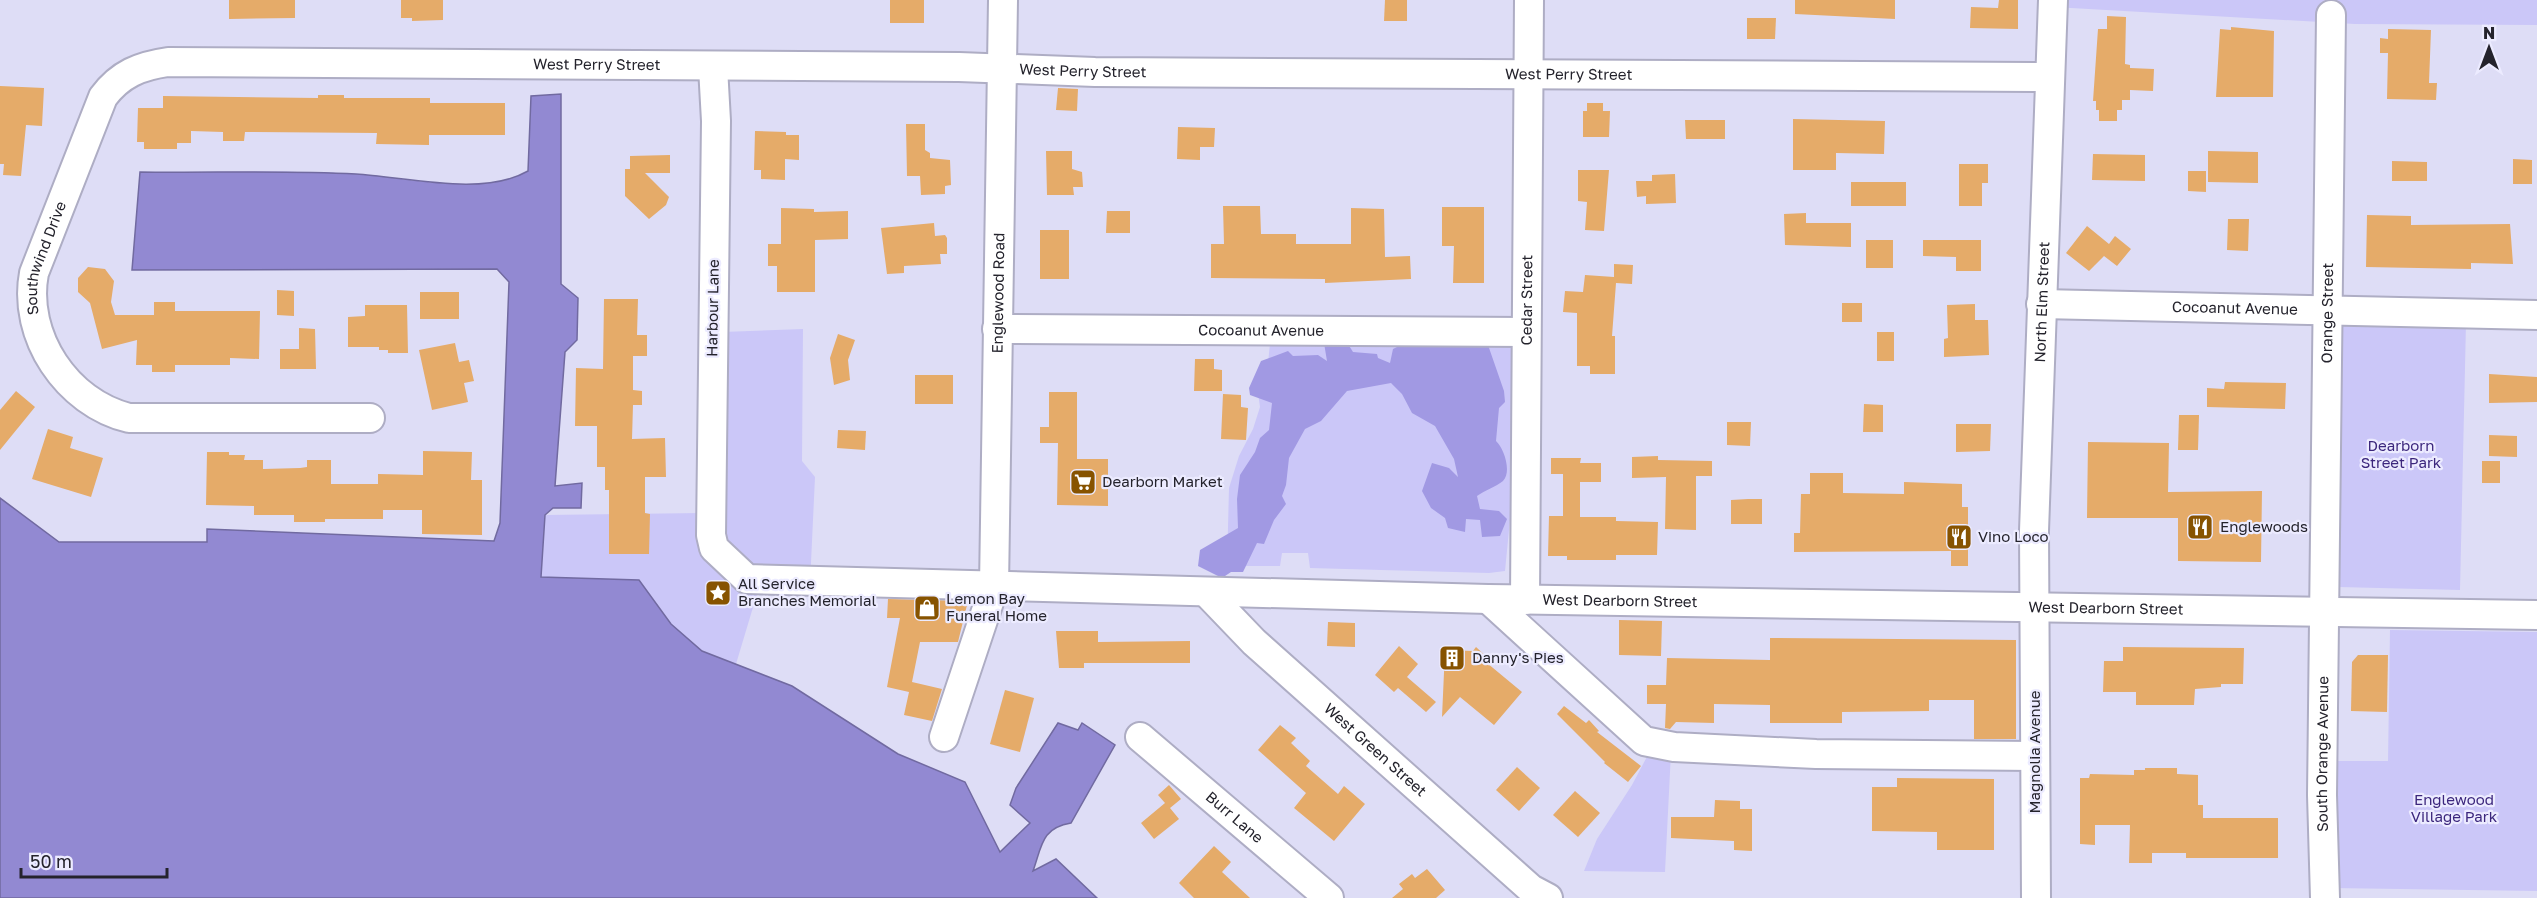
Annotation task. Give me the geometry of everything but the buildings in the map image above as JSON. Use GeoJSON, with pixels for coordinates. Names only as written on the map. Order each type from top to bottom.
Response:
{"type":"FeatureCollection","features":[{"type":"Feature","properties":{"kind":"street","name":"Englewood Road"},"geometry":{"type":"LineString","coordinates":[[944,737],[994,587],[1004,0]]}},
{"type":"Feature","properties":{"kind":"street","name":"Cedar Street"},"geometry":{"type":"LineString","coordinates":[[1525,600],[1529,0]]}},
{"type":"Feature","properties":{"kind":"street","name":"North Elm Street"},"geometry":{"type":"LineString","coordinates":[[2035,606],[2034,531],[2053,0]]}},
{"type":"Feature","properties":{"kind":"street","name":"Orange Street"},"geometry":{"type":"LineString","coordinates":[[2324,611],[2331,15]]}},
{"type":"Feature","properties":{"kind":"street","name":"West Perry Street"},"geometry":{"type":"LineString","coordinates":[[121,77],[145,65],[168,62],[1003,69],[1095,72],[2049,77]]}},
{"type":"Feature","properties":{"kind":"street","name":"Harbour Lane"},"geometry":{"type":"LineString","coordinates":[[713,67],[716,121],[711,535],[714,548]]}},
{"type":"Feature","properties":{"kind":"street","name":"Southwind Drive"},"geometry":{"type":"LineString","coordinates":[[121,77],[103,98],[33,280],[31,308],[34,322],[50,356],[67,380],[90,403],[111,414],[129,418],[370,418]]}},
{"type":"Feature","properties":{"kind":"street","name":"Cocoanut Avenue"},"geometry":{"type":"LineString","coordinates":[[2041,304],[2537,315]]}},
{"type":"Feature","properties":{"kind":"street","name":"Cocoanut Avenue"},"geometry":{"type":"LineString","coordinates":[[997,329],[1526,332]]}},
{"type":"Feature","properties":{"kind":"street","name":"West Dearborn Street"},"geometry":{"type":"LineString","coordinates":[[714,548],[747,579],[1525,600],[2537,615]]}},
{"type":"Feature","properties":{"kind":"street","name":"West Green Street"},"geometry":{"type":"LineString","coordinates":[[1207,593],[1254,642],[1533,895]]}},
{"type":"Feature","properties":{"kind":"street"},"geometry":{"type":"LineString","coordinates":[[1488,599],[1644,741],[1674,747],[1816,754],[2035,756]]}},
{"type":"Feature","properties":{"kind":"street","name":"Magnolia Avenue"},"geometry":{"type":"LineString","coordinates":[[2035,606],[2036,898]]}},
{"type":"Feature","properties":{"kind":"street","name":"South Orange Avenue"},"geometry":{"type":"LineString","coordinates":[[2324,611],[2322,795],[2325,898]]}},
{"type":"Feature","properties":{"kind":"street","name":"Burr Lane"},"geometry":{"type":"LineString","coordinates":[[1140,737],[1329,898]]}},
{"type":"Feature","properties":{"kind":"green space"},"geometry":{"type":"Polygon","coordinates":[[[2053,0],[2537,0],[2537,25],[2355,24],[2053,7],[2053,0]]]}},
{"type":"Feature","properties":{"kind":"green space","name":"Dearborn Street Park"},"geometry":{"type":"Polygon","coordinates":[[[2341,321],[2466,323],[2460,590],[2339,587],[2341,321]]]}},
{"type":"Feature","properties":{"kind":"green space"},"geometry":{"type":"Polygon","coordinates":[[[803,329],[802,461],[815,477],[810,584],[760,584],[736,664],[702,651],[671,624],[659,607],[599,579],[541,577],[545,515],[702,513],[722,332],[803,329]]]}},
{"type":"Feature","properties":{"kind":"green space"},"geometry":{"type":"Polygon","coordinates":[[[1271,334],[1516,346],[1512,499],[1505,571],[1489,573],[1310,568],[1308,553],[1282,553],[1280,566],[1227,566],[1229,488],[1239,456],[1253,429],[1260,407],[1258,393],[1268,363],[1271,334]]]}},
{"type":"Feature","properties":{"kind":"green space","name":"Englewood Village Park"},"geometry":{"type":"Polygon","coordinates":[[[2390,630],[2537,632],[2537,891],[2332,888],[2335,761],[2388,761],[2390,630]]]}},
{"type":"Feature","properties":{"kind":"green space"},"geometry":{"type":"Polygon","coordinates":[[[1650,751],[1671,752],[1665,872],[1584,871],[1597,839],[1632,785],[1650,751]]]}},
{"type":"Feature","properties":{"kind":"shaded area"},"geometry":{"type":"Polygon","coordinates":[[[561,94],[561,284],[578,298],[577,340],[565,352],[555,486],[582,483],[581,508],[553,508],[545,515],[541,577],[639,580],[671,624],[702,651],[792,686],[898,754],[965,782],[1000,852],[1030,823],[1010,805],[1016,788],[1058,723],[1078,730],[1082,723],[1115,745],[1071,823],[1054,829],[1044,840],[1033,871],[1056,859],[1097,898],[0,898],[0,498],[59,542],[207,542],[207,529],[494,541],[500,523],[509,282],[497,269],[132,270],[140,172],[329,173],[444,183],[489,183],[510,179],[528,171],[531,96],[561,94]]]}},
{"type":"Feature","properties":{"kind":"shaded area"},"geometry":{"type":"Polygon","coordinates":[[[1423,334],[1488,345],[1504,391],[1505,402],[1499,408],[1496,441],[1504,454],[1507,472],[1503,481],[1477,496],[1480,509],[1499,511],[1507,519],[1500,536],[1482,537],[1480,520],[1466,519],[1465,532],[1448,528],[1445,518],[1431,508],[1422,491],[1432,463],[1449,468],[1458,477],[1454,459],[1435,426],[1412,413],[1402,394],[1391,383],[1347,391],[1321,421],[1305,429],[1289,458],[1286,485],[1282,496],[1286,504],[1274,520],[1264,544],[1257,543],[1243,572],[1231,572],[1222,578],[1198,566],[1200,550],[1238,528],[1237,499],[1240,475],[1255,452],[1260,438],[1269,430],[1272,403],[1250,395],[1249,388],[1261,361],[1288,351],[1293,356],[1318,355],[1327,361],[1324,343],[1348,344],[1353,352],[1377,354],[1378,358],[1390,363],[1393,349],[1423,334]]]}},
{"type":"Feature","properties":{"kind":"place","name":"Dearborn Market"},"geometry":{"type":"Point","coordinates":[1083,482]}},
{"type":"Feature","properties":{"kind":"place","name":"Englewoods"},"geometry":{"type":"Point","coordinates":[2200,527]}},
{"type":"Feature","properties":{"kind":"place","name":"Vino Loco"},"geometry":{"type":"Point","coordinates":[1959,537]}},
{"type":"Feature","properties":{"kind":"place","name":"All Service Branches Memorial"},"geometry":{"type":"Point","coordinates":[718,593]}},
{"type":"Feature","properties":{"kind":"place","name":"Lemon Bay Funeral Home"},"geometry":{"type":"Point","coordinates":[927,608]}},
{"type":"Feature","properties":{"kind":"place","name":"Danny's Pies"},"geometry":{"type":"Point","coordinates":[1452,658]}}]}
